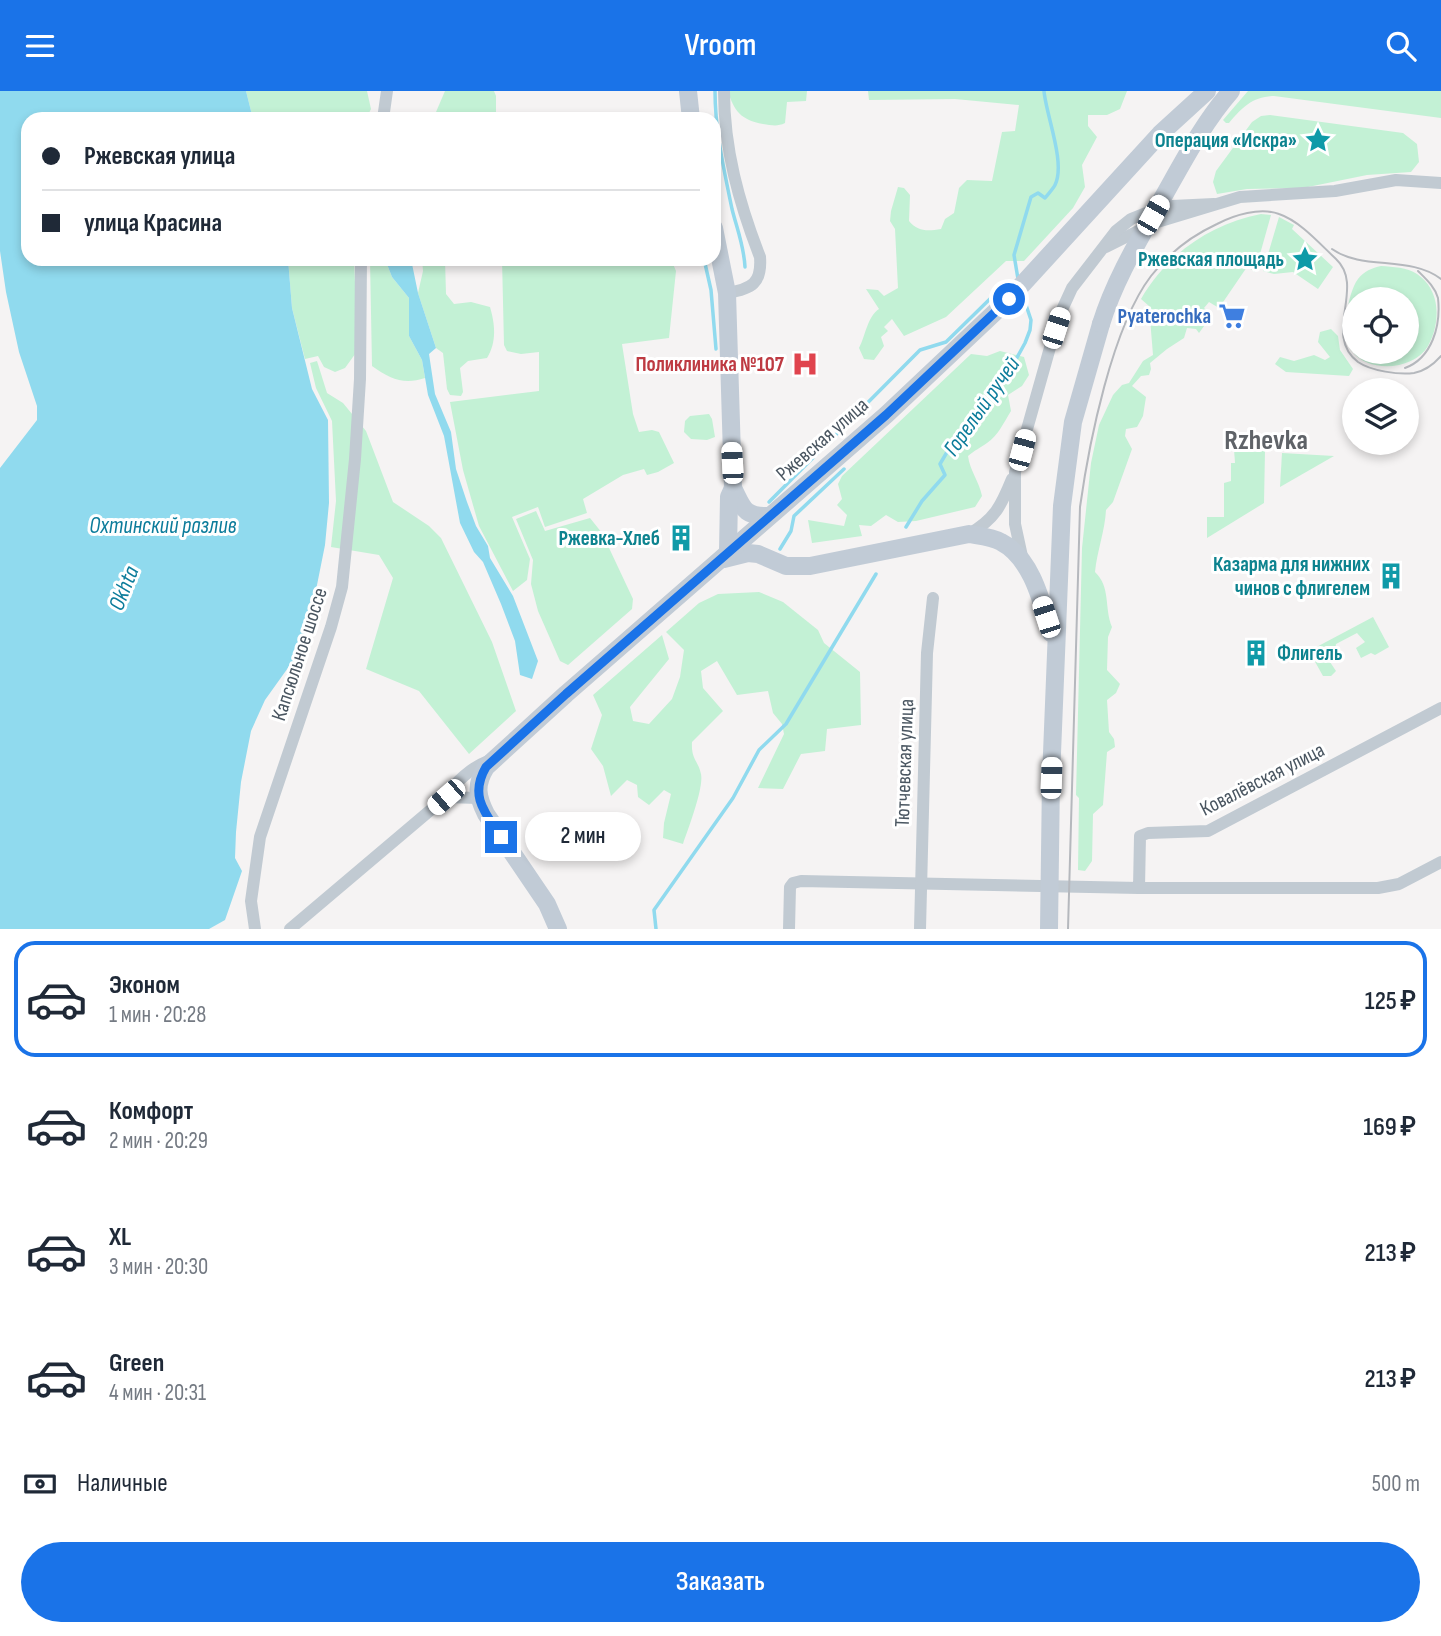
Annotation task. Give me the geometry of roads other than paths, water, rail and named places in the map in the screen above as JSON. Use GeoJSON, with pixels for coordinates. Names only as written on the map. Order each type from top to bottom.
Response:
{"type":"FeatureCollection","features":[{"type":"Feature","properties":{"kind":"main road"},"geometry":{"type":"LineString","coordinates":[[688,91],[690,112]]}},
{"type":"Feature","properties":{"kind":"main road","name":"Ржевская улица"},"geometry":{"type":"LineString","coordinates":[[494,758],[886,415],[1009,299],[1150,144],[1207,91]]}},
{"type":"Feature","properties":{"kind":"main road"},"geometry":{"type":"LineString","coordinates":[[1049,929],[1055,658],[1066,469],[1073,422],[1110,297],[1191,147],[1231,91]]}},
{"type":"Feature","properties":{"kind":"main road"},"geometry":{"type":"LineString","coordinates":[[721,263],[727,293],[733,488],[741,507],[758,516],[769,516]]}},
{"type":"Feature","properties":{"kind":"main road"},"geometry":{"type":"LineString","coordinates":[[733,488],[729,497],[724,556],[758,554],[786,566],[810,566],[969,534],[1000,541],[1023,561],[1046,617],[1055,658]]}},
{"type":"Feature","properties":{"kind":"main road"},"geometry":{"type":"LineString","coordinates":[[494,758],[480,778],[478,798],[547,904],[558,929]]}},
{"type":"Feature","properties":{"kind":"street"},"geometry":{"type":"LineString","coordinates":[[384,112],[387,91]]}},
{"type":"Feature","properties":{"kind":"street"},"geometry":{"type":"LineString","coordinates":[[724,91],[726,131],[737,194],[760,257],[761,267],[760,276],[755,283],[739,291],[727,293]]}},
{"type":"Feature","properties":{"kind":"street"},"geometry":{"type":"LineString","coordinates":[[969,534],[992,518],[1000,508],[1015,472],[1061,312],[1072,288],[1103,249],[1154,223],[1240,197],[1335,191],[1385,181],[1422,180],[1441,183]]}},
{"type":"Feature","properties":{"kind":"street","name":"Капсюльное шоссе"},"geometry":{"type":"LineString","coordinates":[[256,929],[251,901],[260,837],[342,587],[360,379],[361,266]]}},
{"type":"Feature","properties":{"kind":"street"},"geometry":{"type":"LineString","coordinates":[[1015,472],[1014,517],[1023,561]]}},
{"type":"Feature","properties":{"kind":"street","name":"Тютчевская улица"},"geometry":{"type":"LineString","coordinates":[[919,929],[927,653],[933,598]]}},
{"type":"Feature","properties":{"kind":"street","name":"Ковалёвская улица"},"geometry":{"type":"LineString","coordinates":[[1139,888],[1140,836],[1148,833],[1209,831],[1441,708]]}},
{"type":"Feature","properties":{"kind":"street","name":"Ржевская улица"},"geometry":{"type":"LineString","coordinates":[[290,929],[446,797],[451,789],[481,764],[494,758]]}},
{"type":"Feature","properties":{"kind":"street"},"geometry":{"type":"LineString","coordinates":[[446,797],[478,798]]}},
{"type":"Feature","properties":{"kind":"street"},"geometry":{"type":"LineString","coordinates":[[789,929],[790,887],[801,881],[1139,888],[1378,888],[1399,884],[1441,862]]}},
{"type":"Feature","properties":{"kind":"water","name":"Охтинский разлив"},"geometry":{"type":"Polygon","coordinates":[[[0,91],[246,91],[251,112],[21,112],[21,266],[289,266],[292,308],[312,389],[328,420],[329,503],[325,545],[310,620],[295,658],[265,700],[251,731],[241,782],[236,832],[235,858],[242,871],[225,920],[209,929],[0,929],[0,468],[37,420],[37,406],[19,352],[0,251],[0,91]]]}},
{"type":"Feature","properties":{"kind":"water"},"geometry":{"type":"Polygon","coordinates":[[[388,266],[412,266],[418,293],[436,348],[429,354],[435,394],[451,432],[456,469],[476,526],[488,546],[490,558],[513,596],[538,661],[532,679],[520,675],[515,641],[501,604],[483,562],[474,552],[460,523],[444,436],[428,395],[422,360],[409,336],[409,298],[392,277],[388,266]]]}},
{"type":"Feature","properties":{"kind":"waterway"},"geometry":{"type":"LineString","coordinates":[[715,91],[716,112]]}},
{"type":"Feature","properties":{"kind":"waterway","name":"Горелый ручей"},"geometry":{"type":"LineString","coordinates":[[1018,279],[1014,255],[1031,197],[1038,193],[1045,198],[1058,176],[1057,152],[1044,91]]}},
{"type":"Feature","properties":{"kind":"waterway"},"geometry":{"type":"LineString","coordinates":[[721,155],[745,267]]}},
{"type":"Feature","properties":{"kind":"waterway"},"geometry":{"type":"LineString","coordinates":[[706,266],[711,290],[716,349]]}},
{"type":"Feature","properties":{"kind":"waterway"},"geometry":{"type":"LineString","coordinates":[[769,502],[920,350],[946,342],[996,293]]}},
{"type":"Feature","properties":{"kind":"waterway","name":"Горелый ручей"},"geometry":{"type":"LineString","coordinates":[[906,527],[922,501],[945,475],[940,464],[950,447],[981,411],[1009,372],[1025,343],[1031,320],[1022,293]]}},
{"type":"Feature","properties":{"kind":"waterway"},"geometry":{"type":"LineString","coordinates":[[780,549],[791,531],[794,516],[844,469]]}},
{"type":"Feature","properties":{"kind":"waterway","name":"Горелый ручей"},"geometry":{"type":"LineString","coordinates":[[656,929],[654,910],[733,798],[759,750],[786,724],[876,574]]}},
{"type":"Feature","properties":{"kind":"tram line"},"geometry":{"type":"LineString","coordinates":[[1068,929],[1080,507],[1089,451],[1104,387],[1125,325],[1151,276],[1165,260],[1198,234],[1239,215],[1272,212],[1287,217],[1309,233],[1344,270],[1347,283],[1344,338],[1348,351],[1358,362],[1377,370],[1408,373],[1426,369],[1441,356]]}},
{"type":"Feature","properties":{"kind":"tram line"},"geometry":{"type":"LineString","coordinates":[[1332,249],[1358,260],[1415,267],[1441,279]]}},
{"type":"Feature","properties":{"kind":"tram line"},"geometry":{"type":"LineString","coordinates":[[1405,368],[1422,357],[1428,349],[1438,319],[1437,294],[1418,271]]}},
{"type":"Feature","properties":{"kind":"place","name":"Операция «Искра»"},"geometry":{"type":"Point","coordinates":[1318,140]}},
{"type":"Feature","properties":{"kind":"place","name":"Ржевская площадь"},"geometry":{"type":"Point","coordinates":[1305,259]}},
{"type":"Feature","properties":{"kind":"place","name":"Pyaterochka"},"geometry":{"type":"Point","coordinates":[1232,316]}},
{"type":"Feature","properties":{"kind":"place","name":"Поликлиника №107"},"geometry":{"type":"Point","coordinates":[805,364]}},
{"type":"Feature","properties":{"kind":"place","name":"Ржевка-Хлеб"},"geometry":{"type":"Point","coordinates":[681,538]}},
{"type":"Feature","properties":{"kind":"place","name":"Казарма для нижних чинов с флигелем"},"geometry":{"type":"Point","coordinates":[1391,576]}},
{"type":"Feature","properties":{"kind":"place","name":"Флигель"},"geometry":{"type":"Point","coordinates":[1256,653]}},
{"type":"Feature","properties":{"kind":"district","name":"Rzhevka"},"geometry":{"type":"Point","coordinates":[1266,439]}},
{"type":"Feature","properties":{"kind":"water label","name":"Okhta"},"geometry":{"type":"Point","coordinates":[123,588]}}]}
